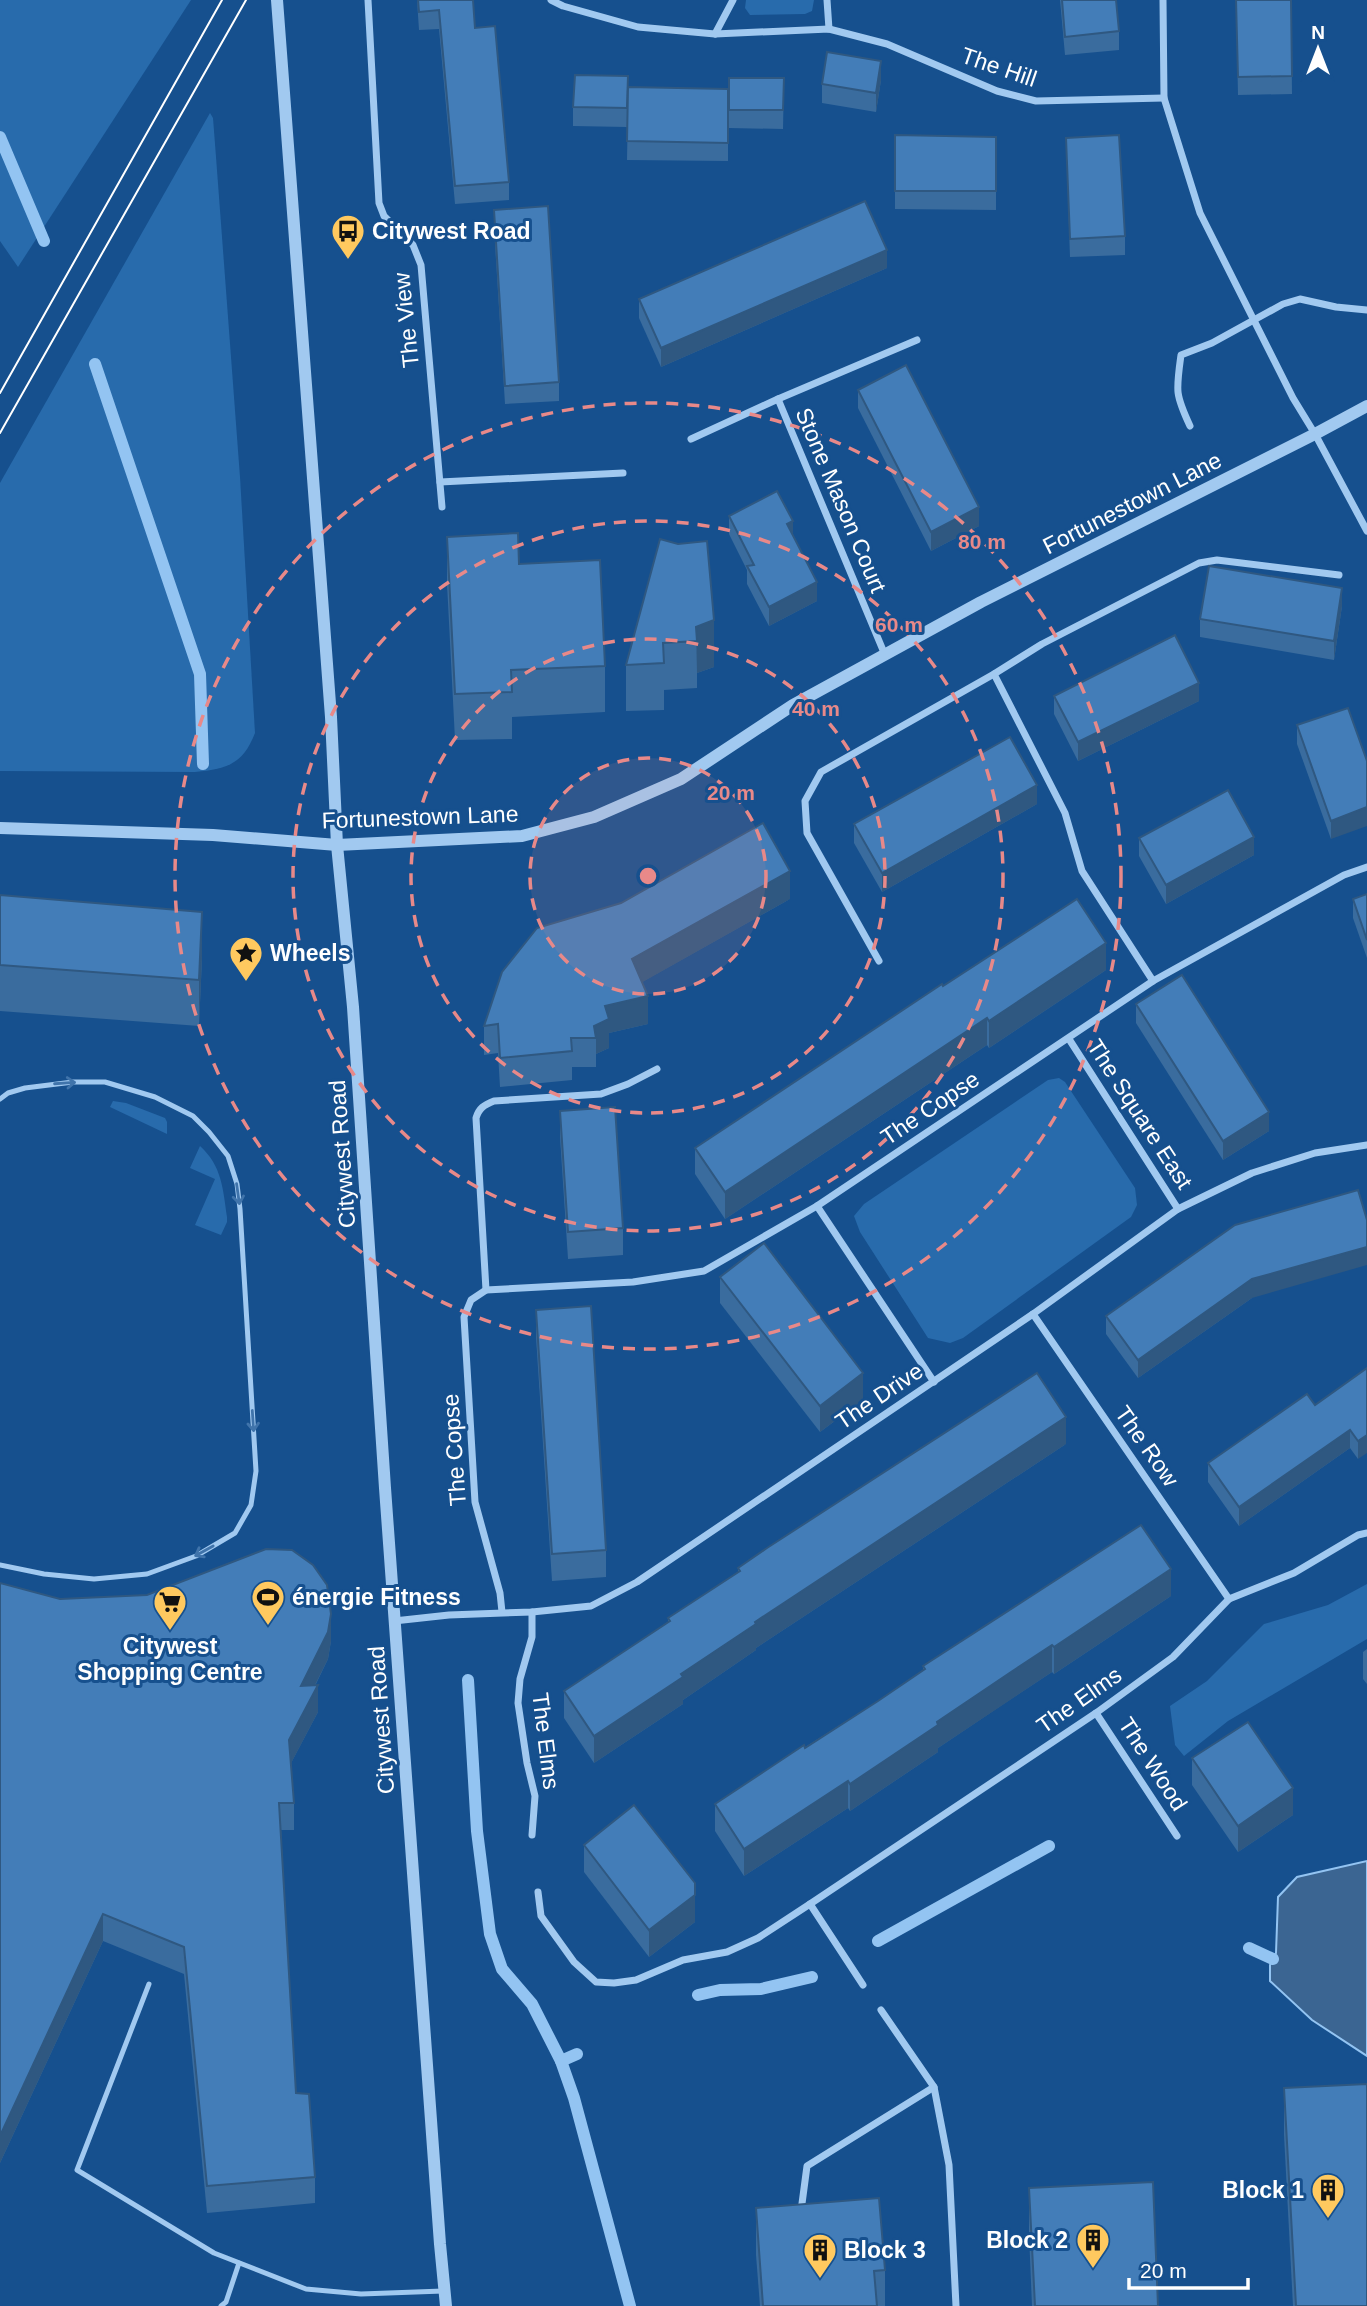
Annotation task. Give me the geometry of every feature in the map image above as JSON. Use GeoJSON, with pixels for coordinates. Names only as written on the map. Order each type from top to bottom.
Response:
{"type":"FeatureCollection","features":[{"type":"Feature","properties":{"kind":"street","name":"Citywest Road"},"geometry":{"type":"LineString","coordinates":[[277,0],[331,717],[337,845],[353,1007],[394,1621],[446,2306]]}},
{"type":"Feature","properties":{"kind":"street","name":"The View"},"geometry":{"type":"LineString","coordinates":[[368,0],[379,203],[384,216],[413,245],[421,264],[442,508]]}},
{"type":"Feature","properties":{"kind":"street","name":"The Hill"},"geometry":{"type":"LineString","coordinates":[[551,0],[563,6],[638,27],[715,34],[829,29],[887,44],[997,91],[1036,101],[1164,98]]}},
{"type":"Feature","properties":{"kind":"street"},"geometry":{"type":"LineString","coordinates":[[715,34],[733,0]]}},
{"type":"Feature","properties":{"kind":"street"},"geometry":{"type":"LineString","coordinates":[[827,0],[829,29]]}},
{"type":"Feature","properties":{"kind":"street"},"geometry":{"type":"LineString","coordinates":[[1163,0],[1164,98],[1200,213],[1293,398],[1367,531]]}},
{"type":"Feature","properties":{"kind":"street"},"geometry":{"type":"LineString","coordinates":[[1190,426],[1178,400],[1181,355],[1213,343],[1283,304],[1300,299],[1367,310]]}},
{"type":"Feature","properties":{"kind":"street","name":"Stone Mason Court"},"geometry":{"type":"LineString","coordinates":[[691,439],[917,340]]}},
{"type":"Feature","properties":{"kind":"street","name":"Stone Mason Court"},"geometry":{"type":"LineString","coordinates":[[778,399],[885,655]]}},
{"type":"Feature","properties":{"kind":"street","name":"Fortunestown Lane"},"geometry":{"type":"LineString","coordinates":[[0,828],[213,835],[337,845],[522,836],[594,817],[681,779],[793,705],[981,602],[1367,406]]}},
{"type":"Feature","properties":{"kind":"street"},"geometry":{"type":"LineString","coordinates":[[440,482],[623,472]]}},
{"type":"Feature","properties":{"kind":"street"},"geometry":{"type":"LineString","coordinates":[[879,961],[807,833],[805,801],[821,772],[1042,644],[1199,563],[1217,560],[1339,575]]}},
{"type":"Feature","properties":{"kind":"street"},"geometry":{"type":"LineString","coordinates":[[994,674],[1065,813],[1082,871],[1153,981]]}},
{"type":"Feature","properties":{"kind":"street","name":"The Copse"},"geometry":{"type":"LineString","coordinates":[[502,1612],[500,1593],[475,1502],[464,1317],[471,1300],[486,1290],[633,1282],[704,1271],[817,1206],[1153,981],[1344,876],[1367,867]]}},
{"type":"Feature","properties":{"kind":"street","name":"The Square East"},"geometry":{"type":"LineString","coordinates":[[1069,1039],[1178,1209]]}},
{"type":"Feature","properties":{"kind":"street"},"geometry":{"type":"LineString","coordinates":[[486,1290],[476,1118],[478,1111],[494,1101],[601,1094],[657,1069]]}},
{"type":"Feature","properties":{"kind":"street","name":"The Drive"},"geometry":{"type":"LineString","coordinates":[[394,1621],[591,1606],[637,1582],[934,1382],[1178,1209],[1252,1173],[1315,1153],[1367,1145]]}},
{"type":"Feature","properties":{"kind":"street"},"geometry":{"type":"LineString","coordinates":[[817,1206],[934,1382]]}},
{"type":"Feature","properties":{"kind":"street","name":"The Row"},"geometry":{"type":"LineString","coordinates":[[1033,1314],[1230,1599]]}},
{"type":"Feature","properties":{"kind":"street","name":"The Elms"},"geometry":{"type":"LineString","coordinates":[[538,1892],[541,1916],[574,1962],[596,1982],[636,1980],[683,1960],[727,1952],[758,1938],[810,1905],[1096,1713],[1173,1657],[1230,1599],[1294,1573],[1358,1535],[1367,1533]]}},
{"type":"Feature","properties":{"kind":"street","name":"The Elms"},"geometry":{"type":"LineString","coordinates":[[531,1612],[532,1637],[520,1679],[519,1703],[527,1763],[535,1796],[531,1835]]}},
{"type":"Feature","properties":{"kind":"street","name":"The Wood"},"geometry":{"type":"LineString","coordinates":[[1096,1713],[1177,1836]]}},
{"type":"Feature","properties":{"kind":"street"},"geometry":{"type":"LineString","coordinates":[[810,1905],[863,1985]]}},
{"type":"Feature","properties":{"kind":"street"},"geometry":{"type":"LineString","coordinates":[[881,2010],[934,2087],[948,2165],[956,2306]]}},
{"type":"Feature","properties":{"kind":"street"},"geometry":{"type":"LineString","coordinates":[[801,2214],[807,2166],[934,2087]]}},
{"type":"Feature","properties":{"kind":"lane"},"geometry":{"type":"LineString","coordinates":[[0,1099],[8,1093],[41,1085],[105,1082],[156,1097],[192,1116],[228,1156],[237,1184],[240,1209],[256,1471],[251,1505],[235,1533],[196,1556],[147,1574],[94,1579],[44,1574],[0,1565]]}},
{"type":"Feature","properties":{"kind":"lane"},"geometry":{"type":"LineString","coordinates":[[149,1984],[77,2170],[214,2253],[306,2289],[361,2294],[444,2291]]}},
{"type":"Feature","properties":{"kind":"lane"},"geometry":{"type":"LineString","coordinates":[[221,2306],[226,2302],[239,2263]]}},
{"type":"Feature","properties":{"kind":"shaded area"},"geometry":{"type":"Polygon","coordinates":[[[0,0],[191,0],[18,267],[0,241],[0,0]]]}},
{"type":"Feature","properties":{"kind":"shaded area"},"geometry":{"type":"Polygon","coordinates":[[[746,0],[814,0],[812,11],[805,14],[750,15],[745,8],[746,0]]]}},
{"type":"Feature","properties":{"kind":"shaded area"},"geometry":{"type":"Polygon","coordinates":[[[210,113],[213,118],[240,477],[255,733],[239,758],[225,767],[206,771],[0,771],[0,483],[210,113]]]}},
{"type":"Feature","properties":{"kind":"shaded area"},"geometry":{"type":"Polygon","coordinates":[[[1059,1078],[1065,1082],[1135,1188],[1137,1205],[1131,1217],[963,1338],[950,1343],[928,1338],[860,1232],[854,1216],[864,1204],[1048,1080],[1059,1078]]]}},
{"type":"Feature","properties":{"kind":"shaded area"},"geometry":{"type":"Polygon","coordinates":[[[113,1101],[126,1103],[165,1118],[167,1134],[110,1107],[113,1101]]]}},
{"type":"Feature","properties":{"kind":"shaded area"},"geometry":{"type":"Polygon","coordinates":[[[200,1146],[213,1162],[223,1188],[227,1222],[221,1235],[195,1225],[215,1179],[190,1168],[200,1146]]]}},
{"type":"Feature","properties":{"kind":"shaded area"},"geometry":{"type":"Polygon","coordinates":[[[1367,1584],[1367,1639],[1228,1721],[1184,1756],[1175,1745],[1170,1706],[1207,1681],[1264,1624],[1328,1605],[1367,1584]]]}},
{"type":"Feature","properties":{"kind":"shaded area"},"geometry":{"type":"Polygon","coordinates":[[[1367,1861],[1367,2056],[1312,2020],[1270,1981],[1270,1965],[1276,1953],[1278,1897],[1297,1877],[1367,1861]]]}},
{"type":"Feature","properties":{"kind":"building"},"geometry":{"type":"Polygon","coordinates":[[[418,0],[473,0],[475,28],[495,26],[509,182],[455,186],[439,10],[419,12],[418,0]]]}},
{"type":"Feature","properties":{"kind":"building"},"geometry":{"type":"Polygon","coordinates":[[[1062,0],[1116,0],[1119,31],[1065,37],[1062,0]]]}},
{"type":"Feature","properties":{"kind":"building"},"geometry":{"type":"Polygon","coordinates":[[[1236,0],[1291,0],[1292,76],[1238,77],[1236,0]]]}},
{"type":"Feature","properties":{"kind":"building"},"geometry":{"type":"Polygon","coordinates":[[[827,52],[881,61],[876,93],[822,84],[827,52]]]}},
{"type":"Feature","properties":{"kind":"building"},"geometry":{"type":"Polygon","coordinates":[[[575,75],[628,76],[627,108],[573,107],[575,75]]]}},
{"type":"Feature","properties":{"kind":"building"},"geometry":{"type":"Polygon","coordinates":[[[729,78],[784,78],[783,110],[729,110],[729,78]]]}},
{"type":"Feature","properties":{"kind":"building"},"geometry":{"type":"Polygon","coordinates":[[[628,87],[728,89],[728,143],[627,141],[628,87]]]}},
{"type":"Feature","properties":{"kind":"building"},"geometry":{"type":"Polygon","coordinates":[[[895,135],[996,137],[996,191],[895,191],[895,135]]]}},
{"type":"Feature","properties":{"kind":"building"},"geometry":{"type":"Polygon","coordinates":[[[1119,135],[1125,236],[1070,239],[1066,138],[1119,135]]]}},
{"type":"Feature","properties":{"kind":"building"},"geometry":{"type":"Polygon","coordinates":[[[865,201],[887,250],[661,348],[639,299],[865,201]]]}},
{"type":"Feature","properties":{"kind":"building"},"geometry":{"type":"Polygon","coordinates":[[[548,206],[559,382],[505,386],[494,210],[548,206]]]}},
{"type":"Feature","properties":{"kind":"building"},"geometry":{"type":"Polygon","coordinates":[[[906,365],[979,507],[931,532],[858,390],[906,365]]]}},
{"type":"Feature","properties":{"kind":"building"},"geometry":{"type":"Polygon","coordinates":[[[777,491],[793,521],[787,524],[817,582],[769,607],[747,566],[754,565],[729,516],[777,491]]]}},
{"type":"Feature","properties":{"kind":"building"},"geometry":{"type":"Polygon","coordinates":[[[518,533],[519,564],[600,560],[605,666],[511,670],[512,692],[455,694],[447,537],[518,533]]]}},
{"type":"Feature","properties":{"kind":"building"},"geometry":{"type":"Polygon","coordinates":[[[660,539],[678,544],[707,541],[714,620],[696,627],[697,641],[663,643],[664,663],[626,665],[660,539]]]}},
{"type":"Feature","properties":{"kind":"building"},"geometry":{"type":"Polygon","coordinates":[[[1209,566],[1342,588],[1334,641],[1200,619],[1209,566]]]}},
{"type":"Feature","properties":{"kind":"building"},"geometry":{"type":"Polygon","coordinates":[[[1175,635],[1199,683],[1078,742],[1054,696],[1175,635]]]}},
{"type":"Feature","properties":{"kind":"building"},"geometry":{"type":"Polygon","coordinates":[[[1348,708],[1367,761],[1367,807],[1331,821],[1297,725],[1348,708]]]}},
{"type":"Feature","properties":{"kind":"building"},"geometry":{"type":"Polygon","coordinates":[[[1010,737],[1037,785],[882,873],[854,824],[1010,737]]]}},
{"type":"Feature","properties":{"kind":"building"},"geometry":{"type":"Polygon","coordinates":[[[1228,790],[1254,837],[1166,885],[1139,838],[1228,790]]]}},
{"type":"Feature","properties":{"kind":"building"},"geometry":{"type":"Polygon","coordinates":[[[763,823],[790,871],[632,959],[648,996],[605,1006],[609,1019],[594,1026],[596,1038],[571,1038],[572,1051],[500,1058],[498,1024],[484,1026],[502,972],[537,928],[621,903],[763,823]]]}},
{"type":"Feature","properties":{"kind":"building"},"geometry":{"type":"Polygon","coordinates":[[[1367,894],[1367,940],[1353,899],[1367,894]]]}},
{"type":"Feature","properties":{"kind":"building"},"geometry":{"type":"Polygon","coordinates":[[[0,895],[202,912],[199,980],[0,965],[0,895]]]}},
{"type":"Feature","properties":{"kind":"building"},"geometry":{"type":"Polygon","coordinates":[[[1077,899],[1106,943],[989,1021],[987,1018],[725,1192],[695,1148],[942,984],[943,986],[1077,899]]]}},
{"type":"Feature","properties":{"kind":"building"},"geometry":{"type":"Polygon","coordinates":[[[1182,975],[1269,1112],[1223,1141],[1136,1004],[1182,975]]]}},
{"type":"Feature","properties":{"kind":"building"},"geometry":{"type":"Polygon","coordinates":[[[615,1107],[623,1228],[568,1232],[560,1111],[615,1107]]]}},
{"type":"Feature","properties":{"kind":"building"},"geometry":{"type":"Polygon","coordinates":[[[1358,1190],[1367,1220],[1367,1247],[1252,1279],[1138,1360],[1106,1316],[1235,1225],[1358,1190]]]}},
{"type":"Feature","properties":{"kind":"building"},"geometry":{"type":"Polygon","coordinates":[[[764,1243],[863,1373],[820,1406],[720,1277],[764,1243]]]}},
{"type":"Feature","properties":{"kind":"building"},"geometry":{"type":"Polygon","coordinates":[[[591,1306],[606,1550],[552,1554],[536,1310],[591,1306]]]}},
{"type":"Feature","properties":{"kind":"building"},"geometry":{"type":"Polygon","coordinates":[[[1367,1368],[1367,1435],[1358,1441],[1350,1430],[1239,1507],[1208,1463],[1307,1394],[1315,1405],[1367,1368]]]}},
{"type":"Feature","properties":{"kind":"building"},"geometry":{"type":"Polygon","coordinates":[[[1037,1373],[1066,1417],[755,1622],[756,1624],[681,1674],[683,1677],[594,1736],[564,1691],[670,1621],[668,1618],[740,1571],[738,1568],[767,1548],[1037,1373]]]}},
{"type":"Feature","properties":{"kind":"building"},"geometry":{"type":"Polygon","coordinates":[[[1141,1525],[1171,1569],[1054,1647],[1052,1645],[1011,1672],[850,1784],[848,1781],[744,1849],[715,1804],[804,1745],[805,1748],[878,1701],[925,1669],[923,1666],[1141,1525]]]}},
{"type":"Feature","properties":{"kind":"building"},"geometry":{"type":"Polygon","coordinates":[[[266,1549],[292,1550],[313,1565],[327,1585],[331,1614],[328,1632],[301,1686],[318,1685],[289,1740],[294,1803],[279,1803],[296,2093],[309,2094],[315,2177],[207,2186],[184,1947],[103,1914],[0,2136],[0,1583],[60,1599],[147,1595],[266,1549]]]}},
{"type":"Feature","properties":{"kind":"building"},"geometry":{"type":"Polygon","coordinates":[[[1248,1722],[1293,1788],[1238,1826],[1192,1758],[1248,1722]]]}},
{"type":"Feature","properties":{"kind":"building"},"geometry":{"type":"Polygon","coordinates":[[[634,1805],[695,1883],[695,1895],[649,1930],[584,1845],[634,1805]]]}},
{"type":"Feature","properties":{"kind":"building","name":"Block 1"},"geometry":{"type":"Polygon","coordinates":[[[1367,2084],[1367,2306],[1296,2306],[1284,2088],[1367,2084]]]}},
{"type":"Feature","properties":{"kind":"building","name":"Block 2"},"geometry":{"type":"Polygon","coordinates":[[[1153,2182],[1158,2306],[1035,2306],[1029,2188],[1153,2182]]]}},
{"type":"Feature","properties":{"kind":"building"},"geometry":{"type":"Polygon","coordinates":[[[879,2198],[885,2270],[874,2271],[877,2306],[763,2306],[756,2208],[879,2198]]]}},
{"type":"Feature","properties":{"kind":"waterway"},"geometry":{"type":"LineString","coordinates":[[0,137],[44,241]]}},
{"type":"Feature","properties":{"kind":"waterway"},"geometry":{"type":"LineString","coordinates":[[95,364],[200,674],[203,764]]}},
{"type":"Feature","properties":{"kind":"waterway"},"geometry":{"type":"LineString","coordinates":[[468,1680],[477,1831],[490,1934],[502,1969],[532,2004],[561,2061],[574,2098],[630,2306]]}},
{"type":"Feature","properties":{"kind":"waterway"},"geometry":{"type":"LineString","coordinates":[[878,1941],[1049,1846]]}},
{"type":"Feature","properties":{"kind":"waterway"},"geometry":{"type":"LineString","coordinates":[[1249,1948],[1273,1959]]}},
{"type":"Feature","properties":{"kind":"waterway"},"geometry":{"type":"LineString","coordinates":[[698,1995],[720,1990],[761,1989],[812,1977]]}},
{"type":"Feature","properties":{"kind":"waterway"},"geometry":{"type":"LineString","coordinates":[[561,2061],[577,2054]]}},
{"type":"Feature","properties":{"kind":"tram line"},"geometry":{"type":"LineString","coordinates":[[0,393],[222,0]]}},
{"type":"Feature","properties":{"kind":"tram line"},"geometry":{"type":"LineString","coordinates":[[0,433],[246,0]]}},
{"type":"Feature","properties":{"kind":"place","name":"Citywest Road"},"geometry":{"type":"Point","coordinates":[348,261]}},
{"type":"Feature","properties":{"kind":"place","name":"Wheels"},"geometry":{"type":"Point","coordinates":[246,983]}},
{"type":"Feature","properties":{"kind":"place","name":"énergie Fitness"},"geometry":{"type":"Point","coordinates":[268,1627]}},
{"type":"Feature","properties":{"kind":"place","name":"Citywest Shopping Centre"},"geometry":{"type":"Point","coordinates":[170,1632]}},
{"type":"Feature","properties":{"kind":"place","name":"Block 1"},"geometry":{"type":"Point","coordinates":[1328,2220]}},
{"type":"Feature","properties":{"kind":"place","name":"Block 2"},"geometry":{"type":"Point","coordinates":[1093,2270]}},
{"type":"Feature","properties":{"kind":"place","name":"Block 3"},"geometry":{"type":"Point","coordinates":[820,2280]}}]}
